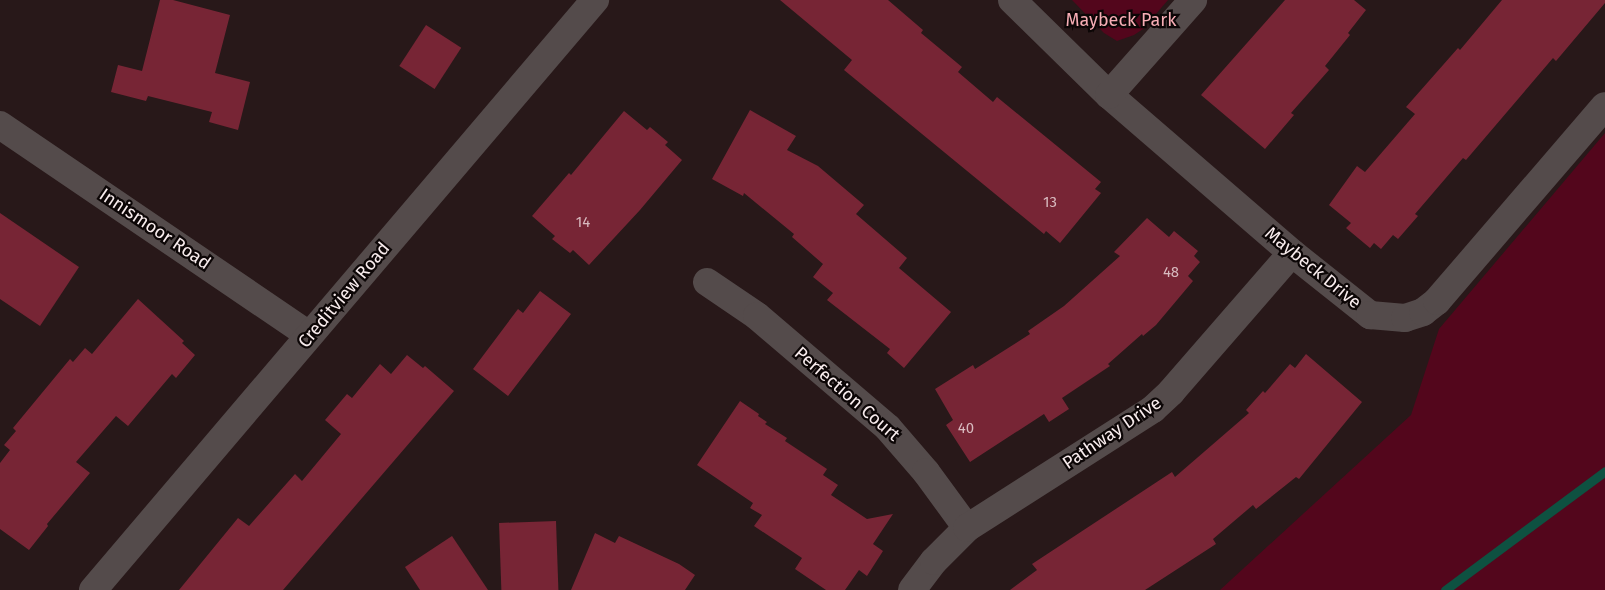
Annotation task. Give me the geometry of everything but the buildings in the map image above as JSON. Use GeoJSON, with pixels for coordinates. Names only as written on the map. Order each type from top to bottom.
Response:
{"type":"FeatureCollection","features":[{"type":"Feature","properties":{"kind":"street","name":"Creditview Road"},"geometry":{"type":"LineString","coordinates":[[93,590],[595,0]]}},
{"type":"Feature","properties":{"kind":"street","name":"Maybeck Drive"},"geometry":{"type":"LineString","coordinates":[[1012,0],[1109,95],[1292,253],[1370,315],[1405,318],[1423,312],[1437,301],[1605,106]]}},
{"type":"Feature","properties":{"kind":"street"},"geometry":{"type":"LineString","coordinates":[[1109,95],[1192,0]]}},
{"type":"Feature","properties":{"kind":"street","name":"Innismoor Road"},"geometry":{"type":"LineString","coordinates":[[0,126],[310,335]]}},
{"type":"Feature","properties":{"kind":"street","name":"Pathway Drive"},"geometry":{"type":"LineString","coordinates":[[912,590],[934,561],[966,528],[1152,409],[1171,392],[1292,253]]}},
{"type":"Feature","properties":{"kind":"street","name":"Perfection Court"},"geometry":{"type":"LineString","coordinates":[[707,282],[756,316],[888,428],[926,472],[966,528]]}},
{"type":"Feature","properties":{"kind":"green space","name":"Maybeck Park"},"geometry":{"type":"Polygon","coordinates":[[[1072,0],[1168,0],[1143,29],[1134,35],[1117,41],[1104,33],[1072,0]]]}},
{"type":"Feature","properties":{"kind":"green space"},"geometry":{"type":"Polygon","coordinates":[[[1605,133],[1605,590],[1220,590],[1411,415],[1439,329],[1605,133]]]}},
{"type":"Feature","properties":{"kind":"waterway"},"geometry":{"type":"LineString","coordinates":[[1445,590],[1605,471]]}}]}
